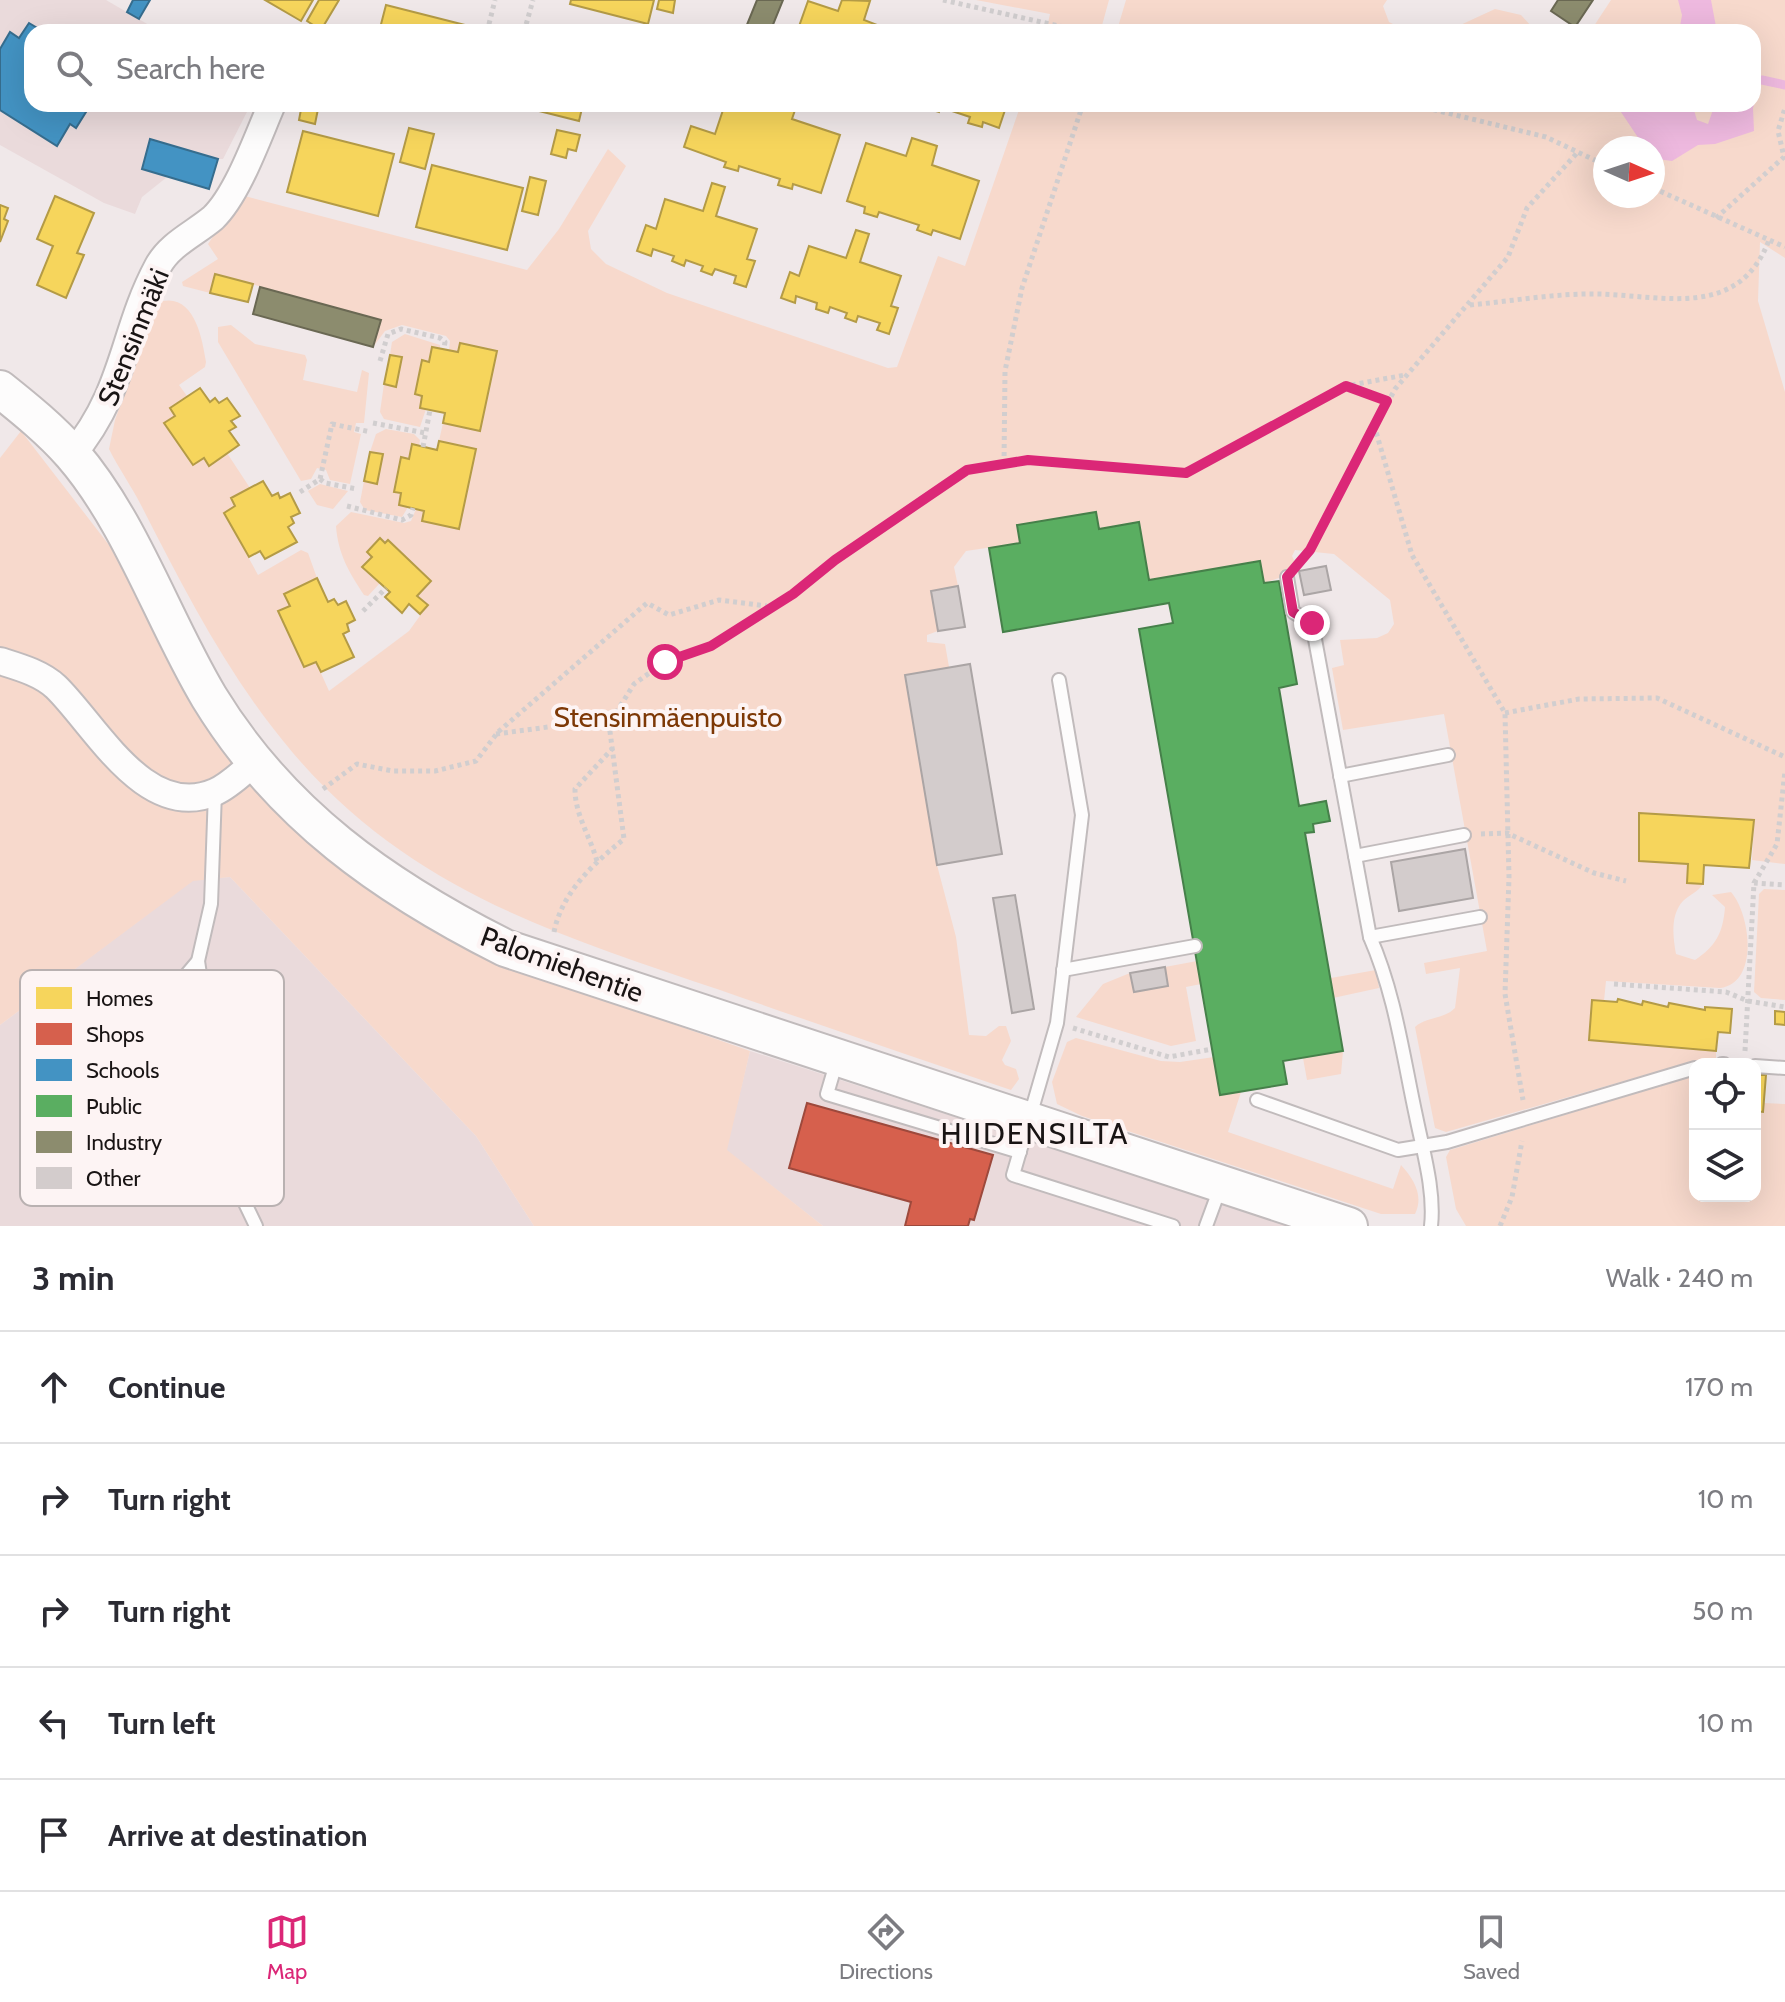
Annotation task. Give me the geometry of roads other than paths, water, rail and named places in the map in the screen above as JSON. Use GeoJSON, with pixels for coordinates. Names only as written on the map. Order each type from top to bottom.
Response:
{"type":"FeatureCollection","features":[{"type":"Feature","properties":{"kind":"street","name":"Stensinmäki"},"geometry":{"type":"LineString","coordinates":[[72,455],[104,412],[160,263],[185,236],[214,217],[234,185],[268,112]]}},
{"type":"Feature","properties":{"kind":"street","name":"Palomiehentie"},"geometry":{"type":"LineString","coordinates":[[0,389],[72,455],[105,502],[210,697],[255,762],[307,819],[364,866],[431,911],[505,948],[838,1059],[1025,1137],[1221,1185],[1349,1226]]}},
{"type":"Feature","properties":{"kind":"street"},"geometry":{"type":"LineString","coordinates":[[0,661],[26,669],[53,685],[137,779],[160,791],[188,796],[215,792],[255,762]]}},
{"type":"Feature","properties":{"kind":"lane"},"geometry":{"type":"LineString","coordinates":[[1287,577],[1293,612],[1312,623],[1370,937],[1387,976],[1421,1145],[1432,1204],[1431,1226]]}},
{"type":"Feature","properties":{"kind":"lane"},"geometry":{"type":"LineString","coordinates":[[1059,680],[1082,815],[1057,1023],[1013,1175],[1173,1226]]}},
{"type":"Feature","properties":{"kind":"lane"},"geometry":{"type":"LineString","coordinates":[[1340,776],[1448,755]]}},
{"type":"Feature","properties":{"kind":"lane"},"geometry":{"type":"LineString","coordinates":[[199,970],[198,961],[211,904],[215,792]]}},
{"type":"Feature","properties":{"kind":"lane"},"geometry":{"type":"LineString","coordinates":[[1355,856],[1464,835]]}},
{"type":"Feature","properties":{"kind":"lane"},"geometry":{"type":"LineString","coordinates":[[1370,937],[1480,917]]}},
{"type":"Feature","properties":{"kind":"lane"},"geometry":{"type":"LineString","coordinates":[[1063,970],[1195,946]]}},
{"type":"Feature","properties":{"kind":"lane"},"geometry":{"type":"LineString","coordinates":[[190,970],[198,961]]}},
{"type":"Feature","properties":{"kind":"lane"},"geometry":{"type":"LineString","coordinates":[[1761,1066],[1785,1068]]}},
{"type":"Feature","properties":{"kind":"lane"},"geometry":{"type":"LineString","coordinates":[[1257,1100],[1398,1150],[1447,1142],[1689,1070]]}},
{"type":"Feature","properties":{"kind":"lane"},"geometry":{"type":"LineString","coordinates":[[1206,1226],[1221,1185]]}},
{"type":"Feature","properties":{"kind":"lane"},"geometry":{"type":"LineString","coordinates":[[246,1206],[256,1226]]}},
{"type":"Feature","properties":{"kind":"waterway"},"geometry":{"type":"LineString","coordinates":[[1762,80],[1785,85]]}},
{"type":"Feature","properties":{"kind":"district","name":"HIIDENSILTA"},"geometry":{"type":"Point","coordinates":[1035,1133]}},
{"type":"Feature","properties":{"kind":"park label","name":"Stensinmäenpuisto"},"geometry":{"type":"Point","coordinates":[668,717]}}]}
